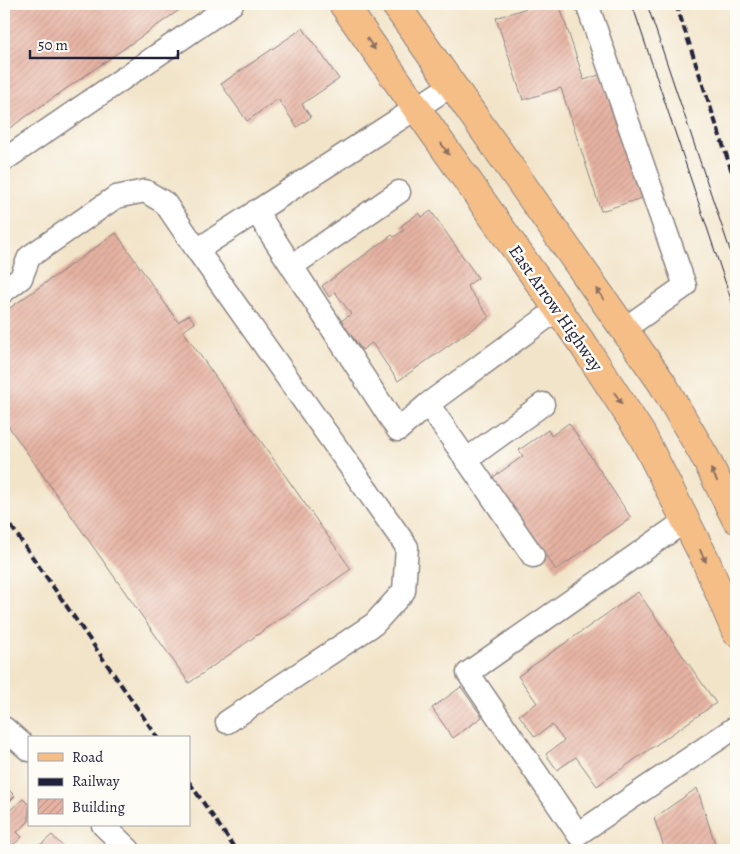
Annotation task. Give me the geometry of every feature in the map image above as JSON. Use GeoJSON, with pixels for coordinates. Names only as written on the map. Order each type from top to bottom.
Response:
{"type":"FeatureCollection","features":[{"type":"Feature","properties":{"kind":"main road","name":"East Arrow Highway"},"geometry":{"type":"LineString","coordinates":[[343,4],[558,309],[642,435],[705,559],[736,632]]}},
{"type":"Feature","properties":{"kind":"main road"},"geometry":{"type":"LineString","coordinates":[[394,4],[662,383],[705,457],[736,518]]}},
{"type":"Feature","properties":{"kind":"street"},"geometry":{"type":"LineString","coordinates":[[4,160],[232,4]]}},
{"type":"Feature","properties":{"kind":"street"},"geometry":{"type":"LineString","coordinates":[[588,4],[686,286],[624,329]]}},
{"type":"Feature","properties":{"kind":"street"},"geometry":{"type":"LineString","coordinates":[[197,250],[452,85]]}},
{"type":"Feature","properties":{"kind":"street"},"geometry":{"type":"LineString","coordinates":[[4,291],[21,278],[29,257],[116,197],[145,191],[165,203],[407,547],[404,591],[374,624],[227,722]]}},
{"type":"Feature","properties":{"kind":"street"},"geometry":{"type":"LineString","coordinates":[[292,266],[399,192]]}},
{"type":"Feature","properties":{"kind":"street"},"geometry":{"type":"LineString","coordinates":[[256,211],[398,430],[428,404],[558,309]]}},
{"type":"Feature","properties":{"kind":"street"},"geometry":{"type":"LineString","coordinates":[[428,404],[533,556]]}},
{"type":"Feature","properties":{"kind":"street"},"geometry":{"type":"LineString","coordinates":[[466,460],[543,404]]}},
{"type":"Feature","properties":{"kind":"street"},"geometry":{"type":"LineString","coordinates":[[685,521],[468,673],[578,834],[736,727]]}},
{"type":"Feature","properties":{"kind":"street"},"geometry":{"type":"LineString","coordinates":[[4,728],[28,749]]}},
{"type":"Feature","properties":{"kind":"street"},"geometry":{"type":"LineString","coordinates":[[104,826],[129,850]]}},
{"type":"Feature","properties":{"kind":"building"},"geometry":{"type":"Polygon","coordinates":[[[4,4],[188,4],[4,132],[4,4]]]}},
{"type":"Feature","properties":{"kind":"building"},"geometry":{"type":"Polygon","coordinates":[[[539,4],[559,4],[584,80],[602,74],[642,198],[601,211],[561,88],[523,100],[496,18],[539,4]]]}},
{"type":"Feature","properties":{"kind":"building"},"geometry":{"type":"Polygon","coordinates":[[[303,28],[339,79],[302,104],[311,117],[297,127],[278,99],[247,121],[221,84],[303,28]]]}},
{"type":"Feature","properties":{"kind":"building"},"geometry":{"type":"Polygon","coordinates":[[[431,211],[478,278],[467,286],[489,317],[398,381],[372,343],[362,350],[341,321],[351,314],[335,292],[329,297],[322,286],[392,235],[394,237],[404,230],[401,226],[419,213],[422,217],[431,211]]]}},
{"type":"Feature","properties":{"kind":"building"},"geometry":{"type":"Polygon","coordinates":[[[116,233],[178,322],[189,315],[195,323],[183,331],[351,569],[189,683],[4,420],[4,312],[116,233]]]}},
{"type":"Feature","properties":{"kind":"building"},"geometry":{"type":"Polygon","coordinates":[[[569,423],[631,518],[556,570],[492,478],[523,456],[519,450],[548,430],[551,436],[569,423]]]}},
{"type":"Feature","properties":{"kind":"building"},"geometry":{"type":"Polygon","coordinates":[[[638,592],[716,703],[597,786],[576,757],[557,770],[546,754],[564,741],[552,725],[535,737],[519,715],[537,703],[518,676],[638,592]]]}},
{"type":"Feature","properties":{"kind":"building"},"geometry":{"type":"Polygon","coordinates":[[[461,687],[482,717],[453,738],[432,708],[461,687]]]}},
{"type":"Feature","properties":{"kind":"building"},"geometry":{"type":"Polygon","coordinates":[[[4,785],[15,796],[4,807],[4,785]]]}},
{"type":"Feature","properties":{"kind":"building"},"geometry":{"type":"Polygon","coordinates":[[[697,788],[717,850],[665,850],[654,818],[697,788]]]}},
{"type":"Feature","properties":{"kind":"building"},"geometry":{"type":"Polygon","coordinates":[[[23,799],[28,804],[28,822],[17,832],[22,837],[8,850],[4,850],[4,815],[23,799]]]}},
{"type":"Feature","properties":{"kind":"building"},"geometry":{"type":"Polygon","coordinates":[[[52,835],[66,850],[34,850],[45,841],[52,835]]]}},
{"type":"Feature","properties":{"kind":"tram line"},"geometry":{"type":"LineString","coordinates":[[632,4],[736,314]]}},
{"type":"Feature","properties":{"kind":"tram line"},"geometry":{"type":"LineString","coordinates":[[647,4],[736,268]]}},
{"type":"Feature","properties":{"kind":"railway"},"geometry":{"type":"LineString","coordinates":[[676,4],[736,184]]}},
{"type":"Feature","properties":{"kind":"railway"},"geometry":{"type":"LineString","coordinates":[[4,516],[157,736]]}},
{"type":"Feature","properties":{"kind":"railway"},"geometry":{"type":"LineString","coordinates":[[190,783],[236,850]]}}]}
